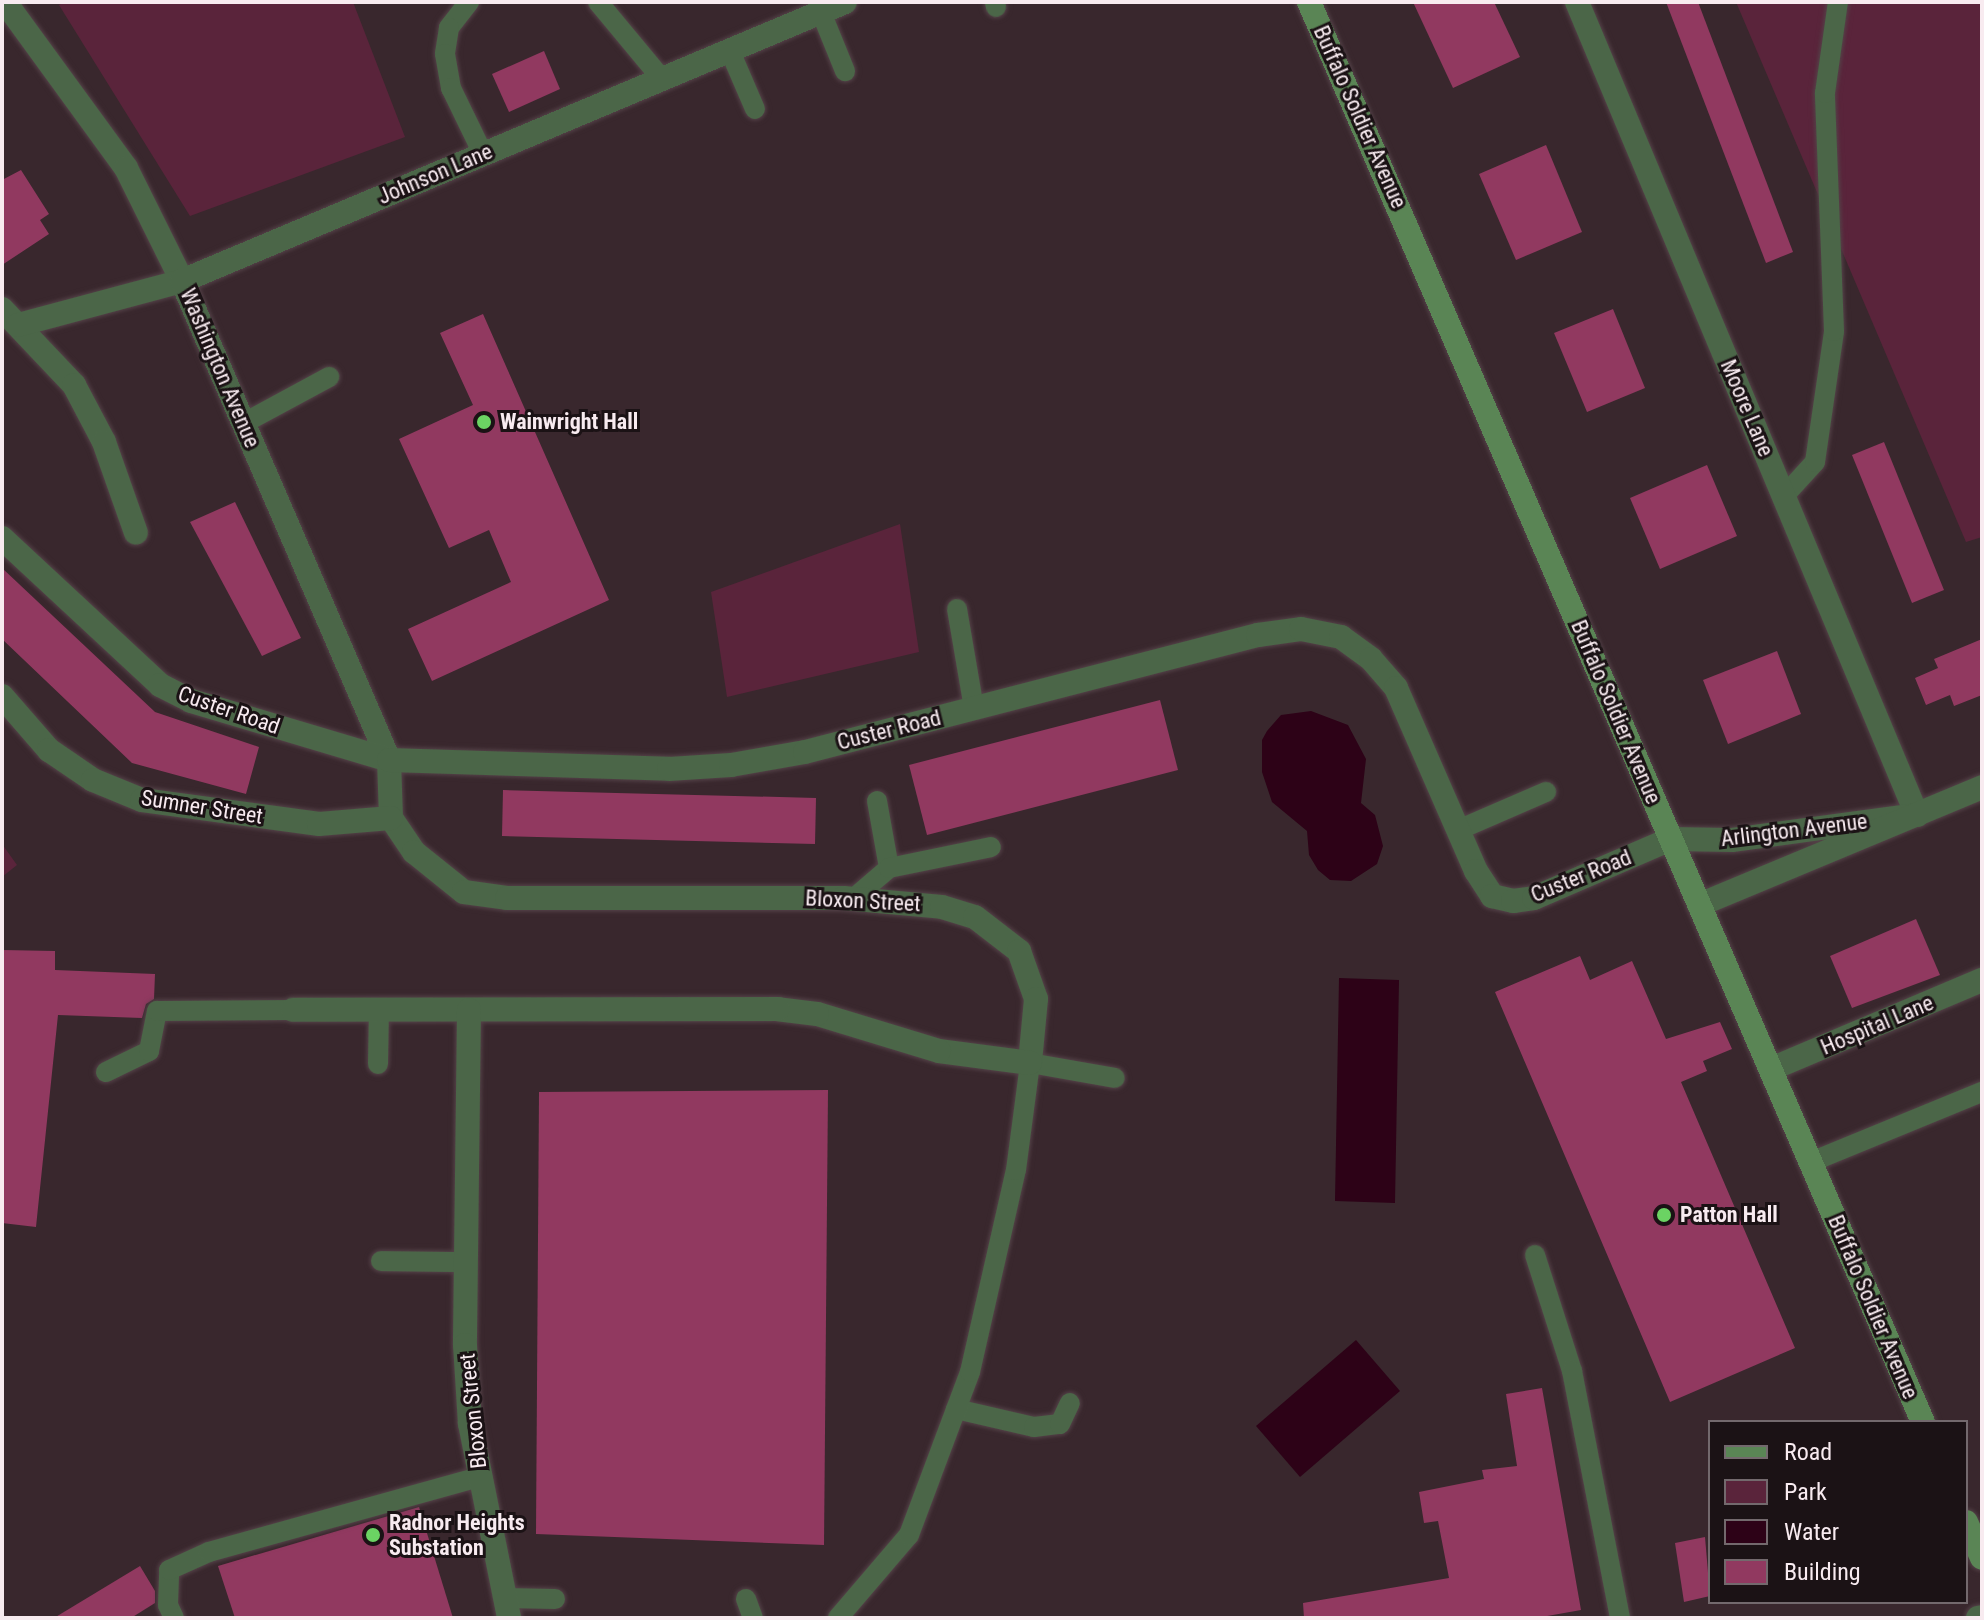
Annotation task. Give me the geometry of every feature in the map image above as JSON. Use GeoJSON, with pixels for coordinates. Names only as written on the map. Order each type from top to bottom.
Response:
{"type":"FeatureCollection","features":[{"type":"Feature","properties":{"kind":"street","name":"Washington Avenue"},"geometry":{"type":"LineString","coordinates":[[5,2],[126,168],[182,281],[389,760]]}},
{"type":"Feature","properties":{"kind":"street","name":"Johnson Lane"},"geometry":{"type":"LineString","coordinates":[[10,317],[182,281],[845,2]]}},
{"type":"Feature","properties":{"kind":"street","name":"Buffalo Soldier Avenue"},"geometry":{"type":"LineString","coordinates":[[1309,2],[1922,1420]]}},
{"type":"Feature","properties":{"kind":"street","name":"Moore Lane"},"geometry":{"type":"LineString","coordinates":[[1577,2],[1917,815]]}},
{"type":"Feature","properties":{"kind":"street"},"geometry":{"type":"LineString","coordinates":[[10,317],[74,385],[104,442],[136,533]]}},
{"type":"Feature","properties":{"kind":"street","name":"Custer Road"},"geometry":{"type":"LineString","coordinates":[[2,538],[160,685],[191,701],[389,760],[669,769],[731,765],[974,708],[1258,635],[1301,629],[1341,637],[1371,659],[1396,688],[1458,830],[1492,896],[1513,901],[1534,898],[1671,839]]}},
{"type":"Feature","properties":{"kind":"street","name":"Sumner Street"},"geometry":{"type":"LineString","coordinates":[[2,696],[49,750],[93,780],[142,800],[319,824],[391,818]]}},
{"type":"Feature","properties":{"kind":"street"},"geometry":{"type":"LineString","coordinates":[[389,760],[391,818]]}},
{"type":"Feature","properties":{"kind":"street","name":"Arlington Avenue"},"geometry":{"type":"LineString","coordinates":[[1699,905],[1982,787]]}},
{"type":"Feature","properties":{"kind":"street","name":"Arlington Avenue"},"geometry":{"type":"LineString","coordinates":[[1671,839],[1732,840],[1917,815]]}},
{"type":"Feature","properties":{"kind":"street","name":"Bloxon Street"},"geometry":{"type":"LineString","coordinates":[[391,818],[414,852],[464,892],[507,898],[854,898],[942,907],[975,917],[1019,951],[1036,999],[1030,1063]]}},
{"type":"Feature","properties":{"kind":"street","name":"Hospital Lane"},"geometry":{"type":"LineString","coordinates":[[1771,1069],[1982,980]]}},
{"type":"Feature","properties":{"kind":"street"},"geometry":{"type":"LineString","coordinates":[[293,1010],[778,1009],[817,1014],[939,1051],[1030,1063]]}},
{"type":"Feature","properties":{"kind":"street","name":"Bloxon Street"},"geometry":{"type":"LineString","coordinates":[[469,1010],[465,1345],[480,1477],[506,1608]]}},
{"type":"Feature","properties":{"kind":"street"},"geometry":{"type":"LineString","coordinates":[[1968,1526],[1982,1558]]}},
{"type":"Feature","properties":{"kind":"lane"},"geometry":{"type":"LineString","coordinates":[[469,2],[449,28],[445,54],[451,88],[483,154]]}},
{"type":"Feature","properties":{"kind":"lane"},"geometry":{"type":"LineString","coordinates":[[598,2],[662,79]]}},
{"type":"Feature","properties":{"kind":"lane"},"geometry":{"type":"LineString","coordinates":[[1784,496],[1815,462],[1834,331],[1825,93],[1838,2]]}},
{"type":"Feature","properties":{"kind":"lane"},"geometry":{"type":"LineString","coordinates":[[821,12],[845,71]]}},
{"type":"Feature","properties":{"kind":"lane"},"geometry":{"type":"LineString","coordinates":[[730,51],[755,109]]}},
{"type":"Feature","properties":{"kind":"lane"},"geometry":{"type":"LineString","coordinates":[[244,423],[329,377]]}},
{"type":"Feature","properties":{"kind":"lane"},"geometry":{"type":"LineString","coordinates":[[957,609],[974,708]]}},
{"type":"Feature","properties":{"kind":"lane"},"geometry":{"type":"LineString","coordinates":[[1458,830],[1546,792]]}},
{"type":"Feature","properties":{"kind":"lane"},"geometry":{"type":"LineString","coordinates":[[877,801],[889,868]]}},
{"type":"Feature","properties":{"kind":"lane"},"geometry":{"type":"LineString","coordinates":[[854,898],[889,868],[991,847]]}},
{"type":"Feature","properties":{"kind":"lane"},"geometry":{"type":"LineString","coordinates":[[378,1064],[379,1009]]}},
{"type":"Feature","properties":{"kind":"lane"},"geometry":{"type":"LineString","coordinates":[[106,1072],[149,1051],[157,1011],[293,1010]]}},
{"type":"Feature","properties":{"kind":"lane"},"geometry":{"type":"LineString","coordinates":[[838,1618],[909,1535],[970,1372],[1016,1170],[1030,1063],[1115,1078]]}},
{"type":"Feature","properties":{"kind":"lane"},"geometry":{"type":"LineString","coordinates":[[1811,1162],[1982,1092]]}},
{"type":"Feature","properties":{"kind":"lane"},"geometry":{"type":"LineString","coordinates":[[1535,1255],[1572,1371],[1620,1618]]}},
{"type":"Feature","properties":{"kind":"lane"},"geometry":{"type":"LineString","coordinates":[[381,1261],[466,1262]]}},
{"type":"Feature","properties":{"kind":"lane"},"geometry":{"type":"LineString","coordinates":[[956,1409],[1034,1427],[1060,1424],[1070,1403]]}},
{"type":"Feature","properties":{"kind":"lane"},"geometry":{"type":"LineString","coordinates":[[174,1618],[168,1605],[169,1570],[209,1552],[480,1477]]}},
{"type":"Feature","properties":{"kind":"lane"},"geometry":{"type":"LineString","coordinates":[[506,1608],[555,1599]]}},
{"type":"Feature","properties":{"kind":"green space"},"geometry":{"type":"Polygon","coordinates":[[[64,2],[353,2],[405,137],[190,216],[59,5],[64,2]]]}},
{"type":"Feature","properties":{"kind":"green space"},"geometry":{"type":"Polygon","coordinates":[[[1736,2],[1982,2],[1982,537],[1966,542],[1736,2]]]}},
{"type":"Feature","properties":{"kind":"green space"},"geometry":{"type":"Polygon","coordinates":[[[900,524],[919,652],[727,697],[711,592],[900,524]]]}},
{"type":"Feature","properties":{"kind":"green space"},"geometry":{"type":"Polygon","coordinates":[[[2,844],[17,865],[2,877],[2,844]]]}},
{"type":"Feature","properties":{"kind":"water"},"geometry":{"type":"Polygon","coordinates":[[[1311,711],[1348,725],[1366,759],[1361,803],[1375,815],[1383,846],[1377,864],[1351,881],[1330,880],[1318,870],[1309,855],[1307,831],[1272,802],[1262,772],[1262,740],[1267,731],[1281,715],[1311,711]]]}},
{"type":"Feature","properties":{"kind":"water"},"geometry":{"type":"Polygon","coordinates":[[[1339,978],[1399,980],[1395,1203],[1335,1201],[1339,978]]]}},
{"type":"Feature","properties":{"kind":"water"},"geometry":{"type":"Polygon","coordinates":[[[1356,1340],[1400,1391],[1300,1477],[1256,1426],[1356,1340]]]}},
{"type":"Feature","properties":{"kind":"building"},"geometry":{"type":"Polygon","coordinates":[[[1413,2],[1494,2],[1520,57],[1453,88],[1413,2]]]}},
{"type":"Feature","properties":{"kind":"building"},"geometry":{"type":"Polygon","coordinates":[[[1666,2],[1698,2],[1793,252],[1766,263],[1666,2]]]}},
{"type":"Feature","properties":{"kind":"building"},"geometry":{"type":"Polygon","coordinates":[[[544,51],[560,89],[509,112],[492,74],[544,51]]]}},
{"type":"Feature","properties":{"kind":"building"},"geometry":{"type":"Polygon","coordinates":[[[1546,145],[1582,232],[1516,260],[1479,174],[1546,145]]]}},
{"type":"Feature","properties":{"kind":"building"},"geometry":{"type":"Polygon","coordinates":[[[21,170],[49,214],[40,220],[49,234],[2,265],[2,180],[21,170]]]}},
{"type":"Feature","properties":{"kind":"building"},"geometry":{"type":"Polygon","coordinates":[[[1613,309],[1645,388],[1587,412],[1554,333],[1613,309]]]}},
{"type":"Feature","properties":{"kind":"building"},"geometry":{"type":"Polygon","coordinates":[[[483,314],[609,600],[432,681],[408,629],[511,582],[489,530],[449,548],[399,439],[473,405],[440,333],[483,314]]]}},
{"type":"Feature","properties":{"kind":"building"},"geometry":{"type":"Polygon","coordinates":[[[1884,442],[1944,590],[1912,603],[1852,455],[1884,442]]]}},
{"type":"Feature","properties":{"kind":"building"},"geometry":{"type":"Polygon","coordinates":[[[1707,465],[1737,536],[1660,569],[1630,498],[1707,465]]]}},
{"type":"Feature","properties":{"kind":"building"},"geometry":{"type":"Polygon","coordinates":[[[235,502],[301,638],[262,656],[190,522],[235,502]]]}},
{"type":"Feature","properties":{"kind":"building"},"geometry":{"type":"Polygon","coordinates":[[[2,568],[155,712],[259,747],[246,794],[132,763],[2,639],[2,568]]]}},
{"type":"Feature","properties":{"kind":"building"},"geometry":{"type":"Polygon","coordinates":[[[1982,639],[1982,695],[1954,706],[1950,695],[1926,705],[1915,678],[1938,668],[1934,659],[1982,639]]]}},
{"type":"Feature","properties":{"kind":"building"},"geometry":{"type":"Polygon","coordinates":[[[1777,651],[1801,714],[1728,744],[1703,680],[1777,651]]]}},
{"type":"Feature","properties":{"kind":"building"},"geometry":{"type":"Polygon","coordinates":[[[1160,700],[1178,770],[927,835],[909,765],[1160,700]]]}},
{"type":"Feature","properties":{"kind":"building"},"geometry":{"type":"Polygon","coordinates":[[[503,790],[816,798],[815,844],[502,836],[503,790]]]}},
{"type":"Feature","properties":{"kind":"building"},"geometry":{"type":"Polygon","coordinates":[[[1916,919],[1940,975],[1852,1008],[1830,956],[1916,919]]]}},
{"type":"Feature","properties":{"kind":"building"},"geometry":{"type":"Polygon","coordinates":[[[2,950],[55,951],[55,970],[155,974],[154,999],[146,1004],[142,1018],[58,1015],[36,1227],[2,1223],[2,950]]]}},
{"type":"Feature","properties":{"kind":"building","name":"Patton Hall"},"geometry":{"type":"Polygon","coordinates":[[[1580,956],[1590,980],[1632,961],[1666,1039],[1720,1022],[1732,1049],[1703,1061],[1707,1071],[1681,1082],[1795,1348],[1670,1402],[1495,992],[1580,956]]]}},
{"type":"Feature","properties":{"kind":"building"},"geometry":{"type":"Polygon","coordinates":[[[828,1090],[824,1545],[536,1534],[539,1092],[828,1090]]]}},
{"type":"Feature","properties":{"kind":"building"},"geometry":{"type":"Polygon","coordinates":[[[1542,1388],[1581,1610],[1536,1618],[1304,1618],[1303,1603],[1449,1578],[1438,1521],[1424,1523],[1419,1492],[1484,1479],[1482,1470],[1517,1466],[1506,1394],[1542,1388]]]}},
{"type":"Feature","properties":{"kind":"building","name":"Radnor Heights Substation"},"geometry":{"type":"Polygon","coordinates":[[[419,1507],[453,1618],[235,1618],[218,1566],[419,1507]]]}},
{"type":"Feature","properties":{"kind":"building"},"geometry":{"type":"Polygon","coordinates":[[[1705,1537],[1708,1596],[1684,1602],[1675,1543],[1705,1537]]]}},
{"type":"Feature","properties":{"kind":"building"},"geometry":{"type":"Polygon","coordinates":[[[140,1566],[155,1591],[155,1603],[131,1618],[54,1618],[140,1566]]]}},
{"type":"Feature","properties":{"kind":"place","name":"Wainwright Hall"},"geometry":{"type":"Point","coordinates":[484,422]}},
{"type":"Feature","properties":{"kind":"place","name":"Patton Hall"},"geometry":{"type":"Point","coordinates":[1664,1215]}},
{"type":"Feature","properties":{"kind":"place","name":"Radnor Heights Substation"},"geometry":{"type":"Point","coordinates":[373,1535]}}]}
